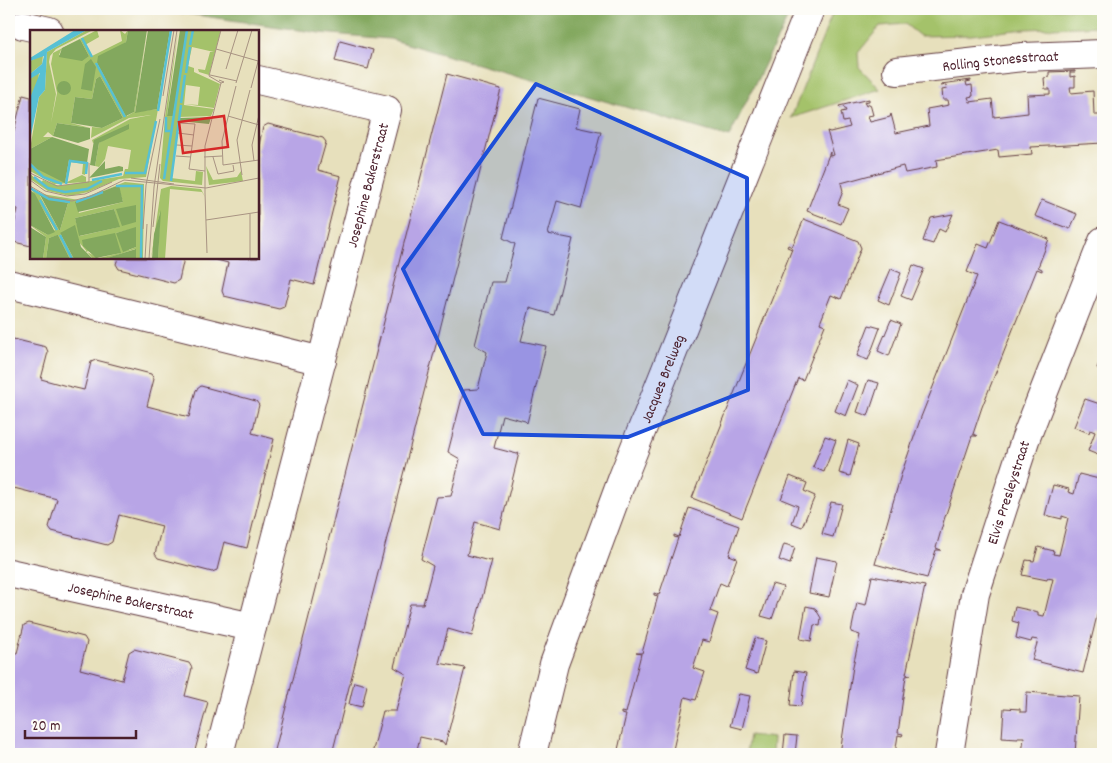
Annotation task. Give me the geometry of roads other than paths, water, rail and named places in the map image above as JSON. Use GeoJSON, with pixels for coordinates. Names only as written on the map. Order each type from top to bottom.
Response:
{"type":"FeatureCollection","features":[{"type":"Feature","properties":{"kind":"street","name":"Jacques Brelweg"},"geometry":{"type":"LineString","coordinates":[[532,754],[554,664],[623,477],[810,9]]}},
{"type":"Feature","properties":{"kind":"street"},"geometry":{"type":"LineString","coordinates":[[22,25],[44,30]]}},
{"type":"Feature","properties":{"kind":"street","name":"Rolling Stonesstraat"},"geometry":{"type":"LineString","coordinates":[[898,71],[1023,57],[1103,54]]}},
{"type":"Feature","properties":{"kind":"street","name":"Josephine Bakerstraat"},"geometry":{"type":"LineString","coordinates":[[219,754],[386,110],[259,80]]}},
{"type":"Feature","properties":{"kind":"street","name":"Elvis Presleystraat"},"geometry":{"type":"LineString","coordinates":[[949,754],[974,594],[1025,440],[1103,241]]}},
{"type":"Feature","properties":{"kind":"street"},"geometry":{"type":"LineString","coordinates":[[9,284],[322,361]]}},
{"type":"Feature","properties":{"kind":"street","name":"Josephine Bakerstraat"},"geometry":{"type":"LineString","coordinates":[[9,572],[252,627]]}}]}
